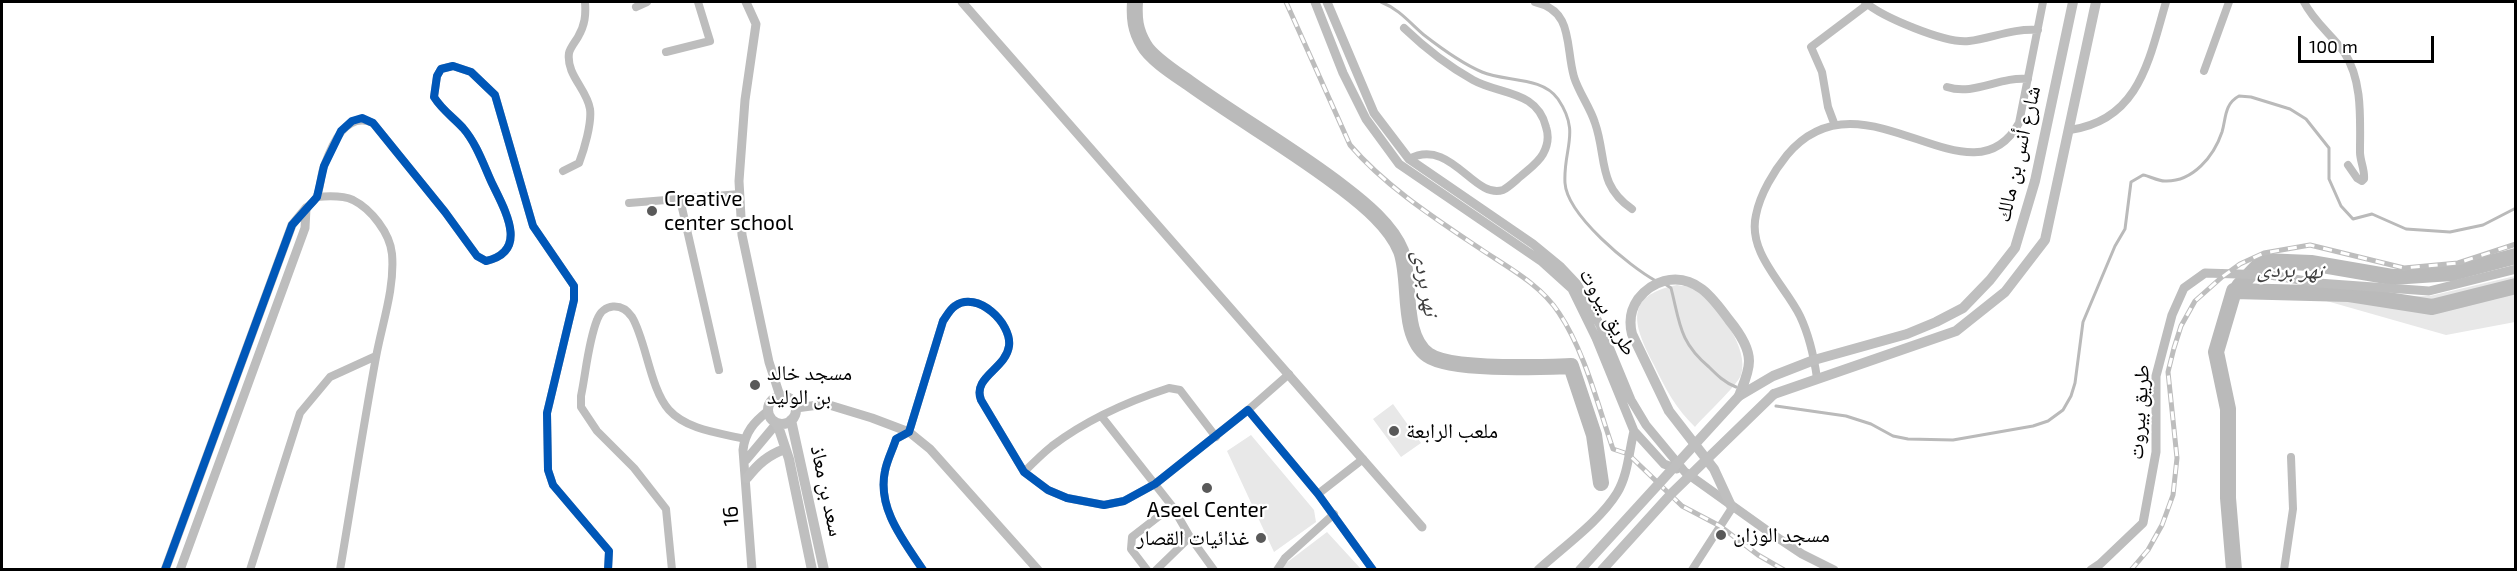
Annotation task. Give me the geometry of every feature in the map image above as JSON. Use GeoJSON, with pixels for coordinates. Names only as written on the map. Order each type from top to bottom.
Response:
{"type":"FeatureCollection","features":[{"type":"Feature","properties":{"kind":"main road","name":"شارع أنس بن مالك"},"geometry":{"type":"LineString","coordinates":[[1739,396],[1773,376],[1814,360],[1907,334],[1936,322],[1963,308],[1990,280],[2015,248],[2035,182],[2073,2]]}},
{"type":"Feature","properties":{"kind":"main road","name":"شارع أنس بن مالك"},"geometry":{"type":"LineString","coordinates":[[1602,570],[1671,494],[1774,394],[1956,331],[2005,292],[2045,240],[2096,2]]}},
{"type":"Feature","properties":{"kind":"main road"},"geometry":{"type":"LineString","coordinates":[[1580,570],[1665,477],[1739,396],[1749,359],[1741,338],[1703,289],[1696,284],[1676,279],[1655,284],[1642,294],[1632,312],[1630,327],[1632,333],[1669,411],[1714,470],[1732,508]]}},
{"type":"Feature","properties":{"kind":"main road"},"geometry":{"type":"LineString","coordinates":[[780,396],[792,400],[796,408],[791,420],[784,423],[777,423],[768,411],[770,403],[780,396]]}},
{"type":"Feature","properties":{"kind":"main road","name":"سعد بن معاذ"},"geometry":{"type":"LineString","coordinates":[[791,420],[824,570]]}},
{"type":"Feature","properties":{"kind":"main road","name":"سعد بن معاذ"},"geometry":{"type":"LineString","coordinates":[[777,423],[812,570]]}},
{"type":"Feature","properties":{"kind":"main road"},"geometry":{"type":"LineString","coordinates":[[747,478],[763,460],[785,449]]}},
{"type":"Feature","properties":{"kind":"street"},"geometry":{"type":"LineString","coordinates":[[563,171],[579,163],[584,149],[590,114],[585,97],[577,85],[571,68],[569,52],[586,19],[585,2]]}},
{"type":"Feature","properties":{"kind":"street"},"geometry":{"type":"LineString","coordinates":[[636,7],[647,2]]}},
{"type":"Feature","properties":{"kind":"street"},"geometry":{"type":"LineString","coordinates":[[666,52],[710,41],[698,2]]}},
{"type":"Feature","properties":{"kind":"street"},"geometry":{"type":"LineString","coordinates":[[746,2],[756,24],[745,100],[740,194],[742,235],[769,362],[780,396]]}},
{"type":"Feature","properties":{"kind":"street"},"geometry":{"type":"LineString","coordinates":[[962,2],[1422,527]]}},
{"type":"Feature","properties":{"kind":"street"},"geometry":{"type":"LineString","coordinates":[[1315,2],[1343,73],[1366,119],[1398,164],[1540,261],[1572,289],[1596,338],[1634,431],[1664,464],[1685,472]]}},
{"type":"Feature","properties":{"kind":"street","name":"طريق بيروت"},"geometry":{"type":"LineString","coordinates":[[1327,2],[1374,113],[1409,159],[1533,244],[1562,267],[1577,284],[1600,325],[1631,400],[1646,425],[1685,472],[1732,508],[1802,554],[1834,570]]}},
{"type":"Feature","properties":{"kind":"street"},"geometry":{"type":"LineString","coordinates":[[1535,2],[1555,10],[1563,21],[1574,76],[1596,124],[1606,178],[1618,198],[1632,209]]}},
{"type":"Feature","properties":{"kind":"street"},"geometry":{"type":"LineString","coordinates":[[1817,378],[1814,360],[1800,316],[1768,265],[1756,240],[1754,223],[1761,199],[1782,160],[1803,140],[1834,123],[1876,126],[1913,139],[1967,152],[1991,150],[2008,139],[2019,123],[2043,2]]}},
{"type":"Feature","properties":{"kind":"street"},"geometry":{"type":"LineString","coordinates":[[2070,130],[2092,125],[2107,117],[2133,94],[2144,76],[2166,2]]}},
{"type":"Feature","properties":{"kind":"street"},"geometry":{"type":"LineString","coordinates":[[2204,71],[2229,2]]}},
{"type":"Feature","properties":{"kind":"street"},"geometry":{"type":"LineString","coordinates":[[2304,2],[2313,19],[2343,52],[2354,77],[2361,115],[2360,153],[2364,179],[2362,181],[2357,178],[2348,165]]}},
{"type":"Feature","properties":{"kind":"street"},"geometry":{"type":"LineString","coordinates":[[1834,123],[1828,107],[1822,72],[1811,47],[1866,3],[1918,30],[1955,40],[1967,41],[2025,29],[2038,30]]}},
{"type":"Feature","properties":{"kind":"street"},"geometry":{"type":"LineString","coordinates":[[1404,28],[1455,70],[1483,85],[1509,91],[1527,99],[1541,114],[1548,133],[1544,152],[1539,160],[1508,186],[1496,191],[1484,187],[1439,156],[1420,154],[1409,159]]}},
{"type":"Feature","properties":{"kind":"street"},"geometry":{"type":"LineString","coordinates":[[165,570],[292,225],[317,197],[324,166],[341,131],[352,121],[362,118],[373,123],[477,255],[486,261],[495,259],[506,251],[511,239],[507,216],[478,153],[462,127],[441,108],[434,97],[437,76],[441,69],[453,66],[471,72],[495,95],[533,226],[574,286],[574,300],[547,413],[548,470],[553,485],[609,551],[608,570]]}},
{"type":"Feature","properties":{"kind":"street"},"geometry":{"type":"LineString","coordinates":[[1947,87],[1963,92],[2017,78],[2028,79]]}},
{"type":"Feature","properties":{"kind":"street"},"geometry":{"type":"LineString","coordinates":[[629,203],[740,194]]}},
{"type":"Feature","properties":{"kind":"street"},"geometry":{"type":"LineString","coordinates":[[317,197],[333,196],[352,199],[366,209],[384,231],[392,252],[392,279],[376,356],[340,570]]}},
{"type":"Feature","properties":{"kind":"street"},"geometry":{"type":"LineString","coordinates":[[680,199],[719,370]]}},
{"type":"Feature","properties":{"kind":"street"},"geometry":{"type":"LineString","coordinates":[[180,570],[305,228],[306,208]]}},
{"type":"Feature","properties":{"kind":"street","name":"طريق بيروت"},"geometry":{"type":"LineString","coordinates":[[2091,570],[2143,523],[2156,452],[2156,376],[2172,315],[2184,288],[2205,273],[2270,275],[2318,283],[2429,291],[2516,269]]}},
{"type":"Feature","properties":{"kind":"street"},"geometry":{"type":"LineString","coordinates":[[923,570],[895,528],[884,498],[885,471],[896,439],[909,432],[943,321],[955,306],[969,302],[987,308],[1000,320],[1008,334],[1009,347],[1004,358],[979,386],[978,392],[1024,472],[1048,490],[1067,498],[1104,505],[1124,501],[1155,484],[1289,375]]}},
{"type":"Feature","properties":{"kind":"street"},"geometry":{"type":"LineString","coordinates":[[672,570],[666,508],[634,468],[597,431],[581,406],[581,396],[597,320],[604,309],[610,306],[620,307],[633,319],[650,370],[667,408],[694,426],[745,439],[754,424],[768,411]]}},
{"type":"Feature","properties":{"kind":"street"},"geometry":{"type":"LineString","coordinates":[[250,570],[300,412],[330,377],[376,356]]}},
{"type":"Feature","properties":{"kind":"street"},"geometry":{"type":"LineString","coordinates":[[1024,472],[1052,446],[1102,417],[1169,388],[1180,390],[1216,436]]}},
{"type":"Feature","properties":{"kind":"street"},"geometry":{"type":"LineString","coordinates":[[796,408],[826,404],[909,432],[930,449],[1038,570]]}},
{"type":"Feature","properties":{"kind":"street"},"geometry":{"type":"LineString","coordinates":[[1248,410],[1334,514],[1372,570]]}},
{"type":"Feature","properties":{"kind":"street"},"geometry":{"type":"LineString","coordinates":[[1102,417],[1172,506],[1190,537],[1214,570]]}},
{"type":"Feature","properties":{"kind":"street"},"geometry":{"type":"LineString","coordinates":[[746,460],[777,423]]}},
{"type":"Feature","properties":{"kind":"street"},"geometry":{"type":"LineString","coordinates":[[1538,570],[1598,518],[1618,492],[1627,467],[1634,431]]}},
{"type":"Feature","properties":{"kind":"street","name":"16"},"geometry":{"type":"LineString","coordinates":[[745,439],[743,450],[746,460],[752,570]]}},
{"type":"Feature","properties":{"kind":"street"},"geometry":{"type":"LineString","coordinates":[[2284,570],[2293,509],[2291,457]]}},
{"type":"Feature","properties":{"kind":"street"},"geometry":{"type":"LineString","coordinates":[[1318,494],[1362,459]]}},
{"type":"Feature","properties":{"kind":"street"},"geometry":{"type":"LineString","coordinates":[[1147,570],[1131,549],[1132,537],[1172,506]]}},
{"type":"Feature","properties":{"kind":"street"},"geometry":{"type":"LineString","coordinates":[[1692,570],[1732,508]]}},
{"type":"Feature","properties":{"kind":"street"},"geometry":{"type":"LineString","coordinates":[[1277,570],[1285,558],[1334,514]]}},
{"type":"Feature","properties":{"kind":"street"},"geometry":{"type":"LineString","coordinates":[[1156,570],[1190,537]]}},
{"type":"Feature","properties":{"kind":"shaded area"},"geometry":{"type":"Polygon","coordinates":[[[2515,276],[2515,322],[2446,335],[2295,292],[2369,297],[2430,296],[2515,276]]]}},
{"type":"Feature","properties":{"kind":"shaded area"},"geometry":{"type":"Polygon","coordinates":[[[1677,285],[1697,290],[1715,308],[1737,341],[1743,365],[1738,380],[1695,427],[1682,413],[1667,390],[1641,338],[1638,325],[1637,314],[1640,305],[1647,297],[1659,290],[1677,285]]]}},
{"type":"Feature","properties":{"kind":"shaded area"},"geometry":{"type":"Polygon","coordinates":[[[1393,404],[1421,443],[1401,457],[1373,419],[1393,404]]]}},
{"type":"Feature","properties":{"kind":"shaded area"},"geometry":{"type":"Polygon","coordinates":[[[1251,435],[1314,510],[1316,522],[1274,552],[1227,451],[1251,435]]]}},
{"type":"Feature","properties":{"kind":"shaded area"},"geometry":{"type":"Polygon","coordinates":[[[1327,532],[1361,569],[1282,570],[1281,567],[1327,532]]]}},
{"type":"Feature","properties":{"kind":"waterway","name":"نهر بردى"},"geometry":{"type":"LineString","coordinates":[[1135,2],[1137,29],[1147,50],[1158,60],[1324,174],[1360,201],[1384,224],[1401,251],[1410,321],[1419,346],[1428,355],[1456,364],[1475,366],[1571,366],[1594,435],[1601,483]]}},
{"type":"Feature","properties":{"kind":"waterway"},"geometry":{"type":"LineString","coordinates":[[1381,2],[1399,12],[1424,35],[1459,60],[1491,75],[1543,86],[1558,99],[1565,111],[1570,131],[1565,171],[1568,196],[1576,210],[1601,238],[1631,264],[1656,281]]}},
{"type":"Feature","properties":{"kind":"waterway"},"geometry":{"type":"LineString","coordinates":[[1776,406],[1846,416],[1871,424],[1893,436],[1908,439],[1953,440],[2033,426],[2048,421],[2063,410],[2071,396],[2075,383],[2083,322],[2115,246],[2125,229],[2131,182],[2143,175],[2165,181],[2175,180],[2185,177],[2201,166],[2214,150],[2222,132],[2228,107],[2239,96],[2251,97],[2290,109],[2306,119],[2329,148],[2329,179],[2341,206],[2353,219],[2372,214],[2406,229],[2450,232],[2483,225],[2516,208]]}},
{"type":"Feature","properties":{"kind":"waterway"},"geometry":{"type":"LineString","coordinates":[[2239,286],[2263,261],[2311,263],[2392,277],[2452,273],[2516,256]]}},
{"type":"Feature","properties":{"kind":"waterway"},"geometry":{"type":"LineString","coordinates":[[1665,284],[1671,288],[1682,331],[1692,349],[1718,376],[1736,387]]}},
{"type":"Feature","properties":{"kind":"waterway","name":"نهر بردى"},"geometry":{"type":"LineString","coordinates":[[2234,570],[2228,498],[2228,409],[2216,352],[2234,291],[2349,294],[2432,307],[2516,286]]}},
{"type":"Feature","properties":{"kind":"railway"},"geometry":{"type":"LineString","coordinates":[[1286,2],[1350,145],[1395,189],[1513,270],[1552,303],[1568,328],[1584,362],[1613,449],[1628,454],[1682,506],[1720,526],[1758,555],[1784,570]]}},
{"type":"Feature","properties":{"kind":"railway"},"geometry":{"type":"LineString","coordinates":[[2131,570],[2148,550],[2162,525],[2173,495],[2177,458],[2168,372],[2174,348],[2181,326],[2195,301],[2222,277],[2240,264],[2264,253],[2310,245],[2404,268],[2458,263],[2516,244]]}},
{"type":"Feature","properties":{"kind":"cycle path"},"geometry":{"type":"LineString","coordinates":[[165,570],[292,225],[317,197],[324,166],[341,131],[352,121],[362,118],[373,123],[445,212],[477,256],[486,261],[500,256],[507,248],[511,238],[507,215],[479,153],[463,128],[434,97],[437,76],[441,69],[453,66],[471,72],[495,95],[533,226],[574,286],[574,300],[547,413],[548,470],[553,485],[609,551],[608,570]]}},
{"type":"Feature","properties":{"kind":"cycle path"},"geometry":{"type":"LineString","coordinates":[[923,570],[900,535],[888,511],[884,485],[885,471],[896,439],[909,432],[943,321],[953,307],[964,302],[973,302],[991,311],[1005,328],[1009,346],[1007,354],[981,385],[979,392],[981,400],[1024,472],[1048,490],[1067,498],[1104,505],[1124,501],[1155,484],[1248,410],[1318,494],[1373,570]]}},
{"type":"Feature","properties":{"kind":"place","name":"Creative center school"},"geometry":{"type":"Point","coordinates":[652,211]}},
{"type":"Feature","properties":{"kind":"place","name":"مسجد خالد بن الوليد"},"geometry":{"type":"Point","coordinates":[755,385]}},
{"type":"Feature","properties":{"kind":"place","name":"ملعب الرابعة"},"geometry":{"type":"Point","coordinates":[1394,431]}},
{"type":"Feature","properties":{"kind":"place","name":"Aseel Center"},"geometry":{"type":"Point","coordinates":[1207,488]}},
{"type":"Feature","properties":{"kind":"place","name":"مسجد الوزان"},"geometry":{"type":"Point","coordinates":[1721,535]}},
{"type":"Feature","properties":{"kind":"place","name":"غذائيات القصار"},"geometry":{"type":"Point","coordinates":[1261,538]}}]}
